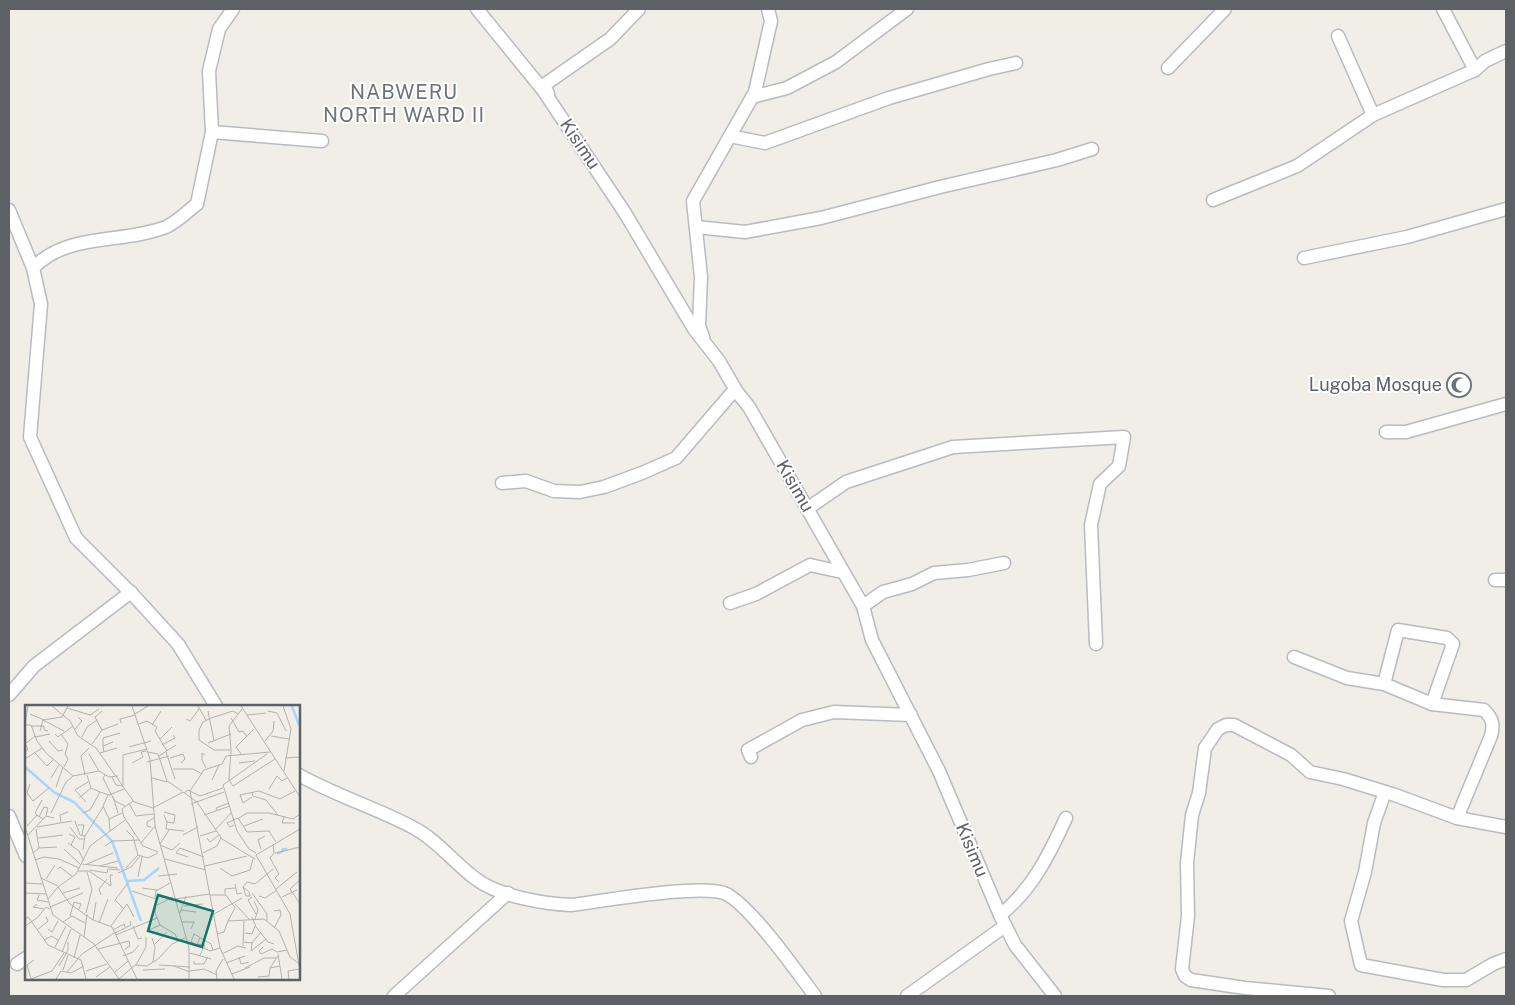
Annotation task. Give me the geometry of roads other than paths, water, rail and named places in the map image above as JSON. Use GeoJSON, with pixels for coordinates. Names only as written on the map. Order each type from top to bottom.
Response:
{"type":"FeatureCollection","features":[{"type":"Feature","properties":{"kind":"street"},"geometry":{"type":"LineString","coordinates":[[33,268],[44,256],[82,241],[121,238],[167,226],[197,204],[212,132],[209,71],[219,28],[233,9]]}},
{"type":"Feature","properties":{"kind":"street","name":"Kisimu"},"geometry":{"type":"LineString","coordinates":[[477,9],[551,101],[625,213],[694,329],[720,361],[737,392],[749,407],[863,606],[872,640],[938,771],[1002,920],[1026,962],[1055,996]]}},
{"type":"Feature","properties":{"kind":"street"},"geometry":{"type":"LineString","coordinates":[[551,101],[544,85],[610,39],[639,9]]}},
{"type":"Feature","properties":{"kind":"street"},"geometry":{"type":"LineString","coordinates":[[706,344],[699,326],[700,277],[693,201],[752,97],[771,21],[768,9]]}},
{"type":"Feature","properties":{"kind":"street"},"geometry":{"type":"LineString","coordinates":[[752,97],[787,88],[836,62],[907,9]]}},
{"type":"Feature","properties":{"kind":"street"},"geometry":{"type":"LineString","coordinates":[[1168,68],[1226,9]]}},
{"type":"Feature","properties":{"kind":"street"},"geometry":{"type":"LineString","coordinates":[[1443,9],[1475,70]]}},
{"type":"Feature","properties":{"kind":"street"},"geometry":{"type":"LineString","coordinates":[[1338,36],[1373,115]]}},
{"type":"Feature","properties":{"kind":"street"},"geometry":{"type":"LineString","coordinates":[[1213,200],[1296,166],[1373,115],[1475,70],[1485,61],[1506,51]]}},
{"type":"Feature","properties":{"kind":"street"},"geometry":{"type":"LineString","coordinates":[[730,136],[765,143],[889,98],[1016,63]]}},
{"type":"Feature","properties":{"kind":"street"},"geometry":{"type":"LineString","coordinates":[[212,132],[322,141]]}},
{"type":"Feature","properties":{"kind":"street"},"geometry":{"type":"LineString","coordinates":[[696,227],[745,232],[821,218],[940,187],[1057,160],[1092,149]]}},
{"type":"Feature","properties":{"kind":"street"},"geometry":{"type":"LineString","coordinates":[[1304,258],[1407,237],[1506,209]]}},
{"type":"Feature","properties":{"kind":"street"},"geometry":{"type":"LineString","coordinates":[[9,210],[33,268],[41,304],[30,437],[76,538],[131,592],[178,644],[215,705]]}},
{"type":"Feature","properties":{"kind":"street"},"geometry":{"type":"LineString","coordinates":[[502,483],[526,481],[554,491],[580,492],[604,487],[642,473],[676,458],[731,394],[737,392]]}},
{"type":"Feature","properties":{"kind":"street"},"geometry":{"type":"LineString","coordinates":[[1386,432],[1406,432],[1506,404]]}},
{"type":"Feature","properties":{"kind":"street"},"geometry":{"type":"LineString","coordinates":[[808,509],[846,482],[953,447],[1124,437],[1119,466],[1100,484],[1091,525],[1096,644]]}},
{"type":"Feature","properties":{"kind":"street"},"geometry":{"type":"LineString","coordinates":[[863,606],[883,592],[912,584],[934,573],[968,570],[1004,563]]}},
{"type":"Feature","properties":{"kind":"street"},"geometry":{"type":"LineString","coordinates":[[730,603],[756,594],[810,566],[842,572]]}},
{"type":"Feature","properties":{"kind":"street"},"geometry":{"type":"LineString","coordinates":[[9,695],[34,666],[131,592]]}},
{"type":"Feature","properties":{"kind":"street"},"geometry":{"type":"LineString","coordinates":[[1384,684],[1398,630],[1447,638],[1454,644],[1432,704]]}},
{"type":"Feature","properties":{"kind":"street"},"geometry":{"type":"LineString","coordinates":[[1294,657],[1347,678],[1384,684],[1432,704],[1484,710],[1491,717],[1494,726],[1458,818]]}},
{"type":"Feature","properties":{"kind":"street"},"geometry":{"type":"LineString","coordinates":[[751,757],[748,750],[802,720],[834,712],[911,715]]}},
{"type":"Feature","properties":{"kind":"street"},"geometry":{"type":"LineString","coordinates":[[1329,996],[1245,988],[1191,980],[1185,976],[1182,969],[1188,916],[1187,863],[1192,815],[1199,793],[1205,748],[1218,729],[1226,725],[1234,725],[1291,755],[1310,772],[1386,792],[1458,818],[1506,827]]}},
{"type":"Feature","properties":{"kind":"street"},"geometry":{"type":"LineString","coordinates":[[300,776],[323,789],[415,828],[478,881],[508,893],[551,904],[571,905],[698,890],[725,894],[736,901],[769,936],[815,996]]}},
{"type":"Feature","properties":{"kind":"street"},"geometry":{"type":"LineString","coordinates":[[1386,792],[1374,823],[1365,872],[1351,922],[1361,966],[1443,980],[1466,980],[1493,964],[1506,959]]}},
{"type":"Feature","properties":{"kind":"street"},"geometry":{"type":"LineString","coordinates":[[9,816],[25,854]]}},
{"type":"Feature","properties":{"kind":"street"},"geometry":{"type":"LineString","coordinates":[[907,996],[1002,920],[1025,893],[1066,818]]}},
{"type":"Feature","properties":{"kind":"street"},"geometry":{"type":"LineString","coordinates":[[394,996],[508,893]]}},
{"type":"Feature","properties":{"kind":"place","name":"Lugoba Mosque"},"geometry":{"type":"Point","coordinates":[1459,385]}},
{"type":"Feature","properties":{"kind":"district","name":"NABWERU NORTH WARD II"},"geometry":{"type":"Point","coordinates":[404,104]}}]}
